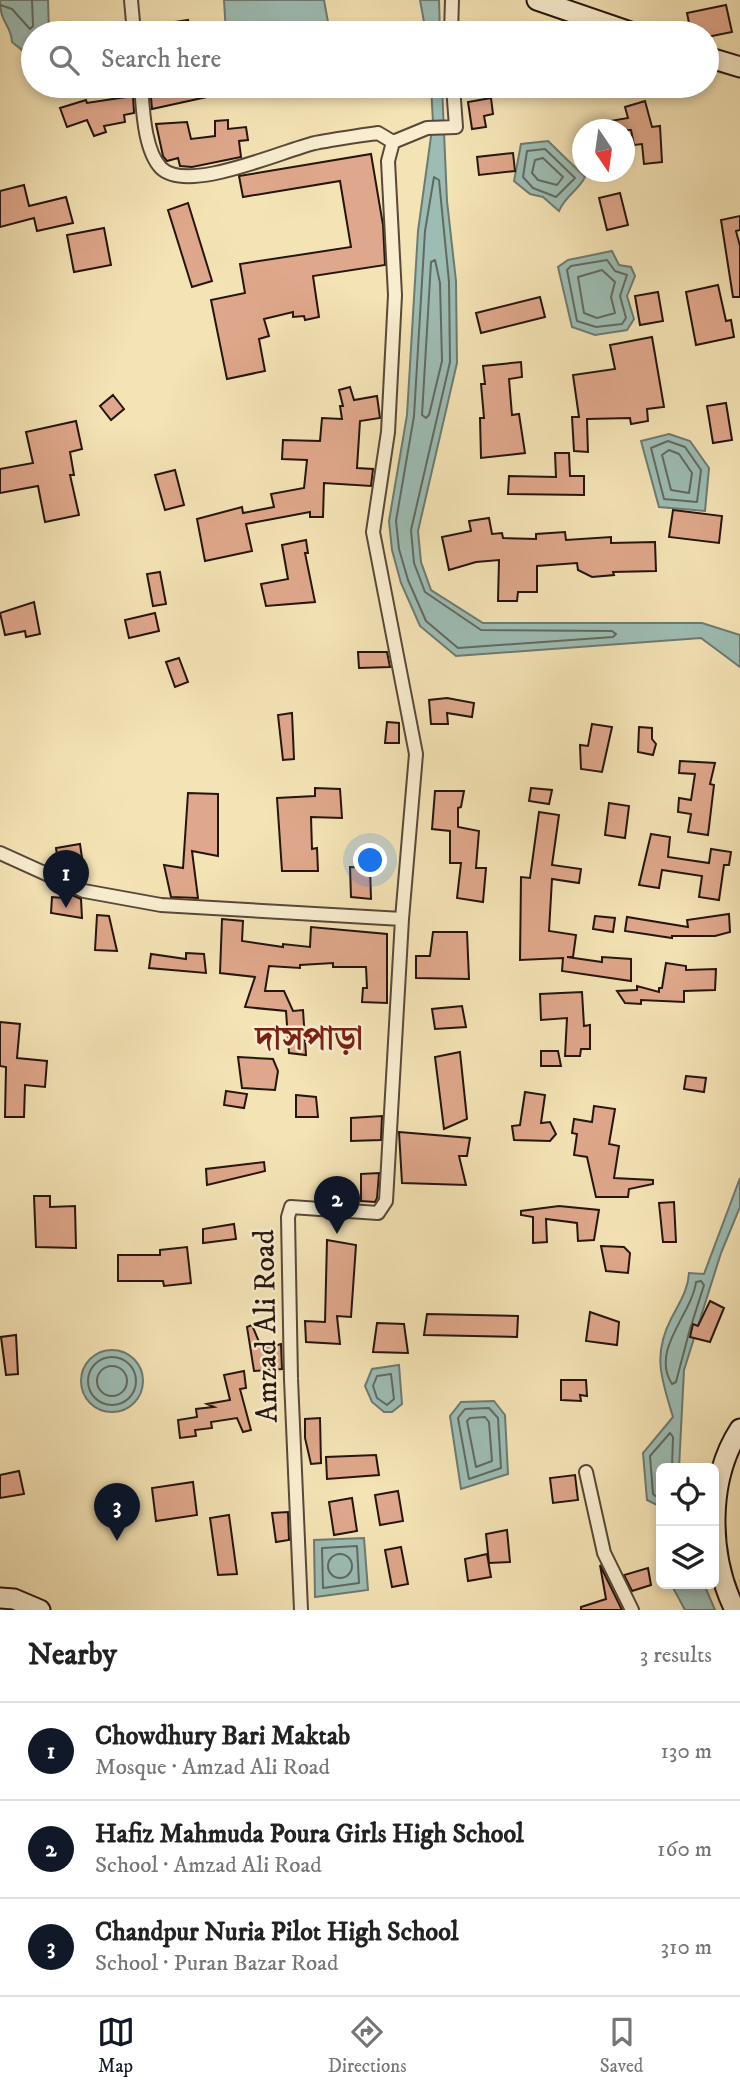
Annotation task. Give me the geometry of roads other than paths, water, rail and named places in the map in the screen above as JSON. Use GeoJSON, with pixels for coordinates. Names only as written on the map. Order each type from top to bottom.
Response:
{"type":"FeatureCollection","features":[{"type":"Feature","properties":{"kind":"main road"},"geometry":{"type":"LineString","coordinates":[[537,0],[598,21]]}},
{"type":"Feature","properties":{"kind":"main road"},"geometry":{"type":"LineString","coordinates":[[719,61],[740,67]]}},
{"type":"Feature","properties":{"kind":"main road"},"geometry":{"type":"LineString","coordinates":[[735,1610],[720,1557],[715,1493],[720,1471],[740,1429]]}},
{"type":"Feature","properties":{"kind":"main road"},"geometry":{"type":"LineString","coordinates":[[0,1598],[14,1600],[40,1610]]}},
{"type":"Feature","properties":{"kind":"street"},"geometry":{"type":"LineString","coordinates":[[131,0],[133,21]]}},
{"type":"Feature","properties":{"kind":"street"},"geometry":{"type":"LineString","coordinates":[[451,21],[452,0]]}},
{"type":"Feature","properties":{"kind":"street"},"geometry":{"type":"LineString","coordinates":[[143,98],[154,158],[168,173],[183,177],[216,172],[313,144],[365,135],[378,133],[393,142]]}},
{"type":"Feature","properties":{"kind":"street"},"geometry":{"type":"LineString","coordinates":[[393,142],[427,128],[456,127],[454,98]]}},
{"type":"Feature","properties":{"kind":"street"},"geometry":{"type":"LineString","coordinates":[[0,853],[83,891],[161,905],[402,919],[416,754],[373,532],[388,432],[395,295],[388,161],[393,142]]}},
{"type":"Feature","properties":{"kind":"street","name":"Amzad Ali Road"},"geometry":{"type":"LineString","coordinates":[[302,1610],[287,1227],[291,1207],[378,1213],[386,1201],[402,919]]}},
{"type":"Feature","properties":{"kind":"street"},"geometry":{"type":"LineString","coordinates":[[586,1472],[604,1553],[632,1610]]}},
{"type":"Feature","properties":{"kind":"water"},"geometry":{"type":"Polygon","coordinates":[[[0,0],[48,0],[49,21],[21,21],[21,49],[12,42],[0,0]]]}},
{"type":"Feature","properties":{"kind":"water"},"geometry":{"type":"Polygon","coordinates":[[[224,0],[324,0],[328,21],[225,21],[224,0]]]}},
{"type":"Feature","properties":{"kind":"water"},"geometry":{"type":"Polygon","coordinates":[[[420,0],[439,0],[440,21],[424,21],[420,0]]]}},
{"type":"Feature","properties":{"kind":"water"},"geometry":{"type":"Polygon","coordinates":[[[432,98],[443,98],[447,201],[456,281],[457,363],[418,531],[421,562],[431,590],[483,623],[702,623],[740,635],[740,667],[701,638],[456,656],[420,626],[401,583],[392,550],[389,521],[407,415],[418,231],[433,122],[432,98]]]}},
{"type":"Feature","properties":{"kind":"water"},"geometry":{"type":"Polygon","coordinates":[[[548,141],[572,164],[572,182],[582,182],[559,211],[543,197],[530,194],[514,181],[521,144],[548,141]]]}},
{"type":"Feature","properties":{"kind":"water"},"geometry":{"type":"Polygon","coordinates":[[[612,251],[619,265],[631,267],[635,276],[627,296],[634,319],[627,330],[595,335],[572,327],[558,267],[568,260],[612,251]]]}},
{"type":"Feature","properties":{"kind":"water"},"geometry":{"type":"Polygon","coordinates":[[[669,434],[690,441],[709,468],[705,511],[659,507],[641,441],[669,434]]]}},
{"type":"Feature","properties":{"kind":"water"},"geometry":{"type":"Polygon","coordinates":[[[740,1178],[740,1207],[721,1253],[684,1370],[679,1463],[656,1463],[656,1504],[647,1500],[643,1453],[673,1417],[661,1368],[662,1345],[665,1332],[685,1291],[689,1273],[704,1274],[740,1178]]]}},
{"type":"Feature","properties":{"kind":"water"},"geometry":{"type":"Polygon","coordinates":[[[112,1350],[124,1352],[134,1359],[141,1369],[141,1393],[134,1403],[124,1410],[112,1412],[100,1410],[90,1403],[83,1393],[81,1381],[83,1369],[90,1359],[100,1352],[112,1350]]]}},
{"type":"Feature","properties":{"kind":"water"},"geometry":{"type":"Polygon","coordinates":[[[399,1365],[402,1404],[392,1412],[384,1412],[372,1402],[365,1386],[372,1369],[399,1365]]]}},
{"type":"Feature","properties":{"kind":"water"},"geometry":{"type":"Polygon","coordinates":[[[494,1401],[505,1415],[508,1474],[461,1489],[450,1416],[461,1402],[494,1401]]]}},
{"type":"Feature","properties":{"kind":"water"},"geometry":{"type":"Polygon","coordinates":[[[364,1538],[368,1590],[315,1597],[314,1540],[364,1538]]]}},
{"type":"Feature","properties":{"kind":"water"},"geometry":{"type":"Polygon","coordinates":[[[674,1589],[706,1589],[715,1610],[685,1610],[674,1589]]]}},
{"type":"Feature","properties":{"kind":"place","name":"Chowdhury Bari Maktab"},"geometry":{"type":"Point","coordinates":[66,908]}},
{"type":"Feature","properties":{"kind":"place","name":"Hafiz Mahmuda Poura Girls High School"},"geometry":{"type":"Point","coordinates":[337,1234]}},
{"type":"Feature","properties":{"kind":"place","name":"Chandpur Nuria Pilot High School"},"geometry":{"type":"Point","coordinates":[117,1541]}},
{"type":"Feature","properties":{"kind":"district","name":"দাসপাড়া"},"geometry":{"type":"Point","coordinates":[309,1037]}}]}
